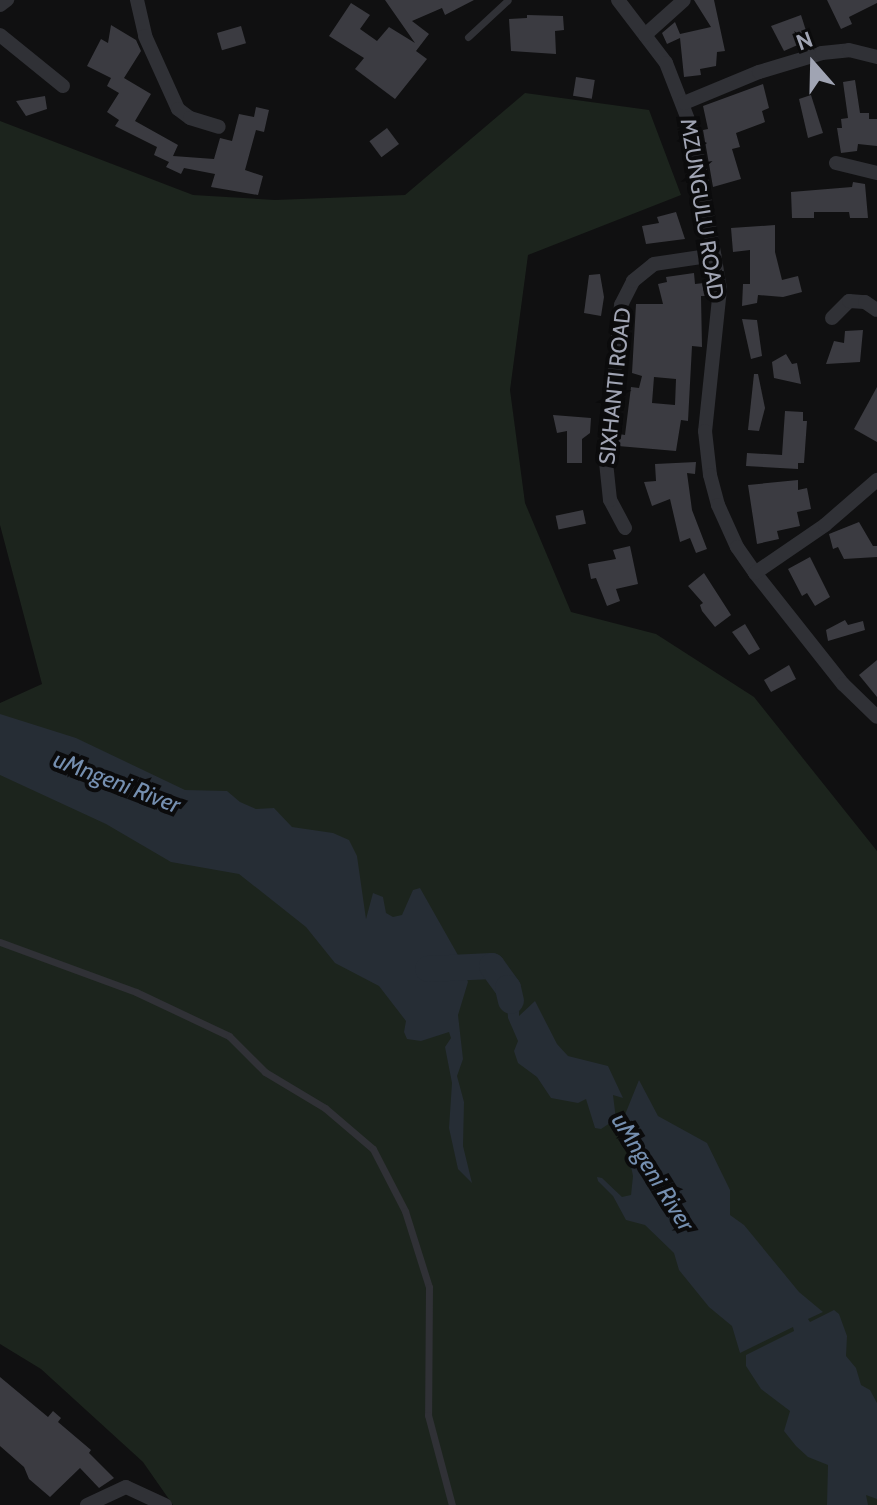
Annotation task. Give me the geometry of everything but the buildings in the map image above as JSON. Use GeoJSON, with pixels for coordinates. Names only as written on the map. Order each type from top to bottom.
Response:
{"type":"FeatureCollection","features":[{"type":"Feature","properties":{"kind":"street"},"geometry":{"type":"LineString","coordinates":[[0,5],[7,0]]}},
{"type":"Feature","properties":{"kind":"street"},"geometry":{"type":"LineString","coordinates":[[137,0],[145,36],[178,109],[190,118],[219,127]]}},
{"type":"Feature","properties":{"kind":"street","name":"MZUNGULU ROAD"},"geometry":{"type":"LineString","coordinates":[[618,0],[666,63],[694,135],[720,307],[705,444],[724,521],[755,573],[843,684],[877,717]]}},
{"type":"Feature","properties":{"kind":"street"},"geometry":{"type":"LineString","coordinates":[[645,35],[684,0]]}},
{"type":"Feature","properties":{"kind":"street"},"geometry":{"type":"LineString","coordinates":[[0,35],[63,86]]}},
{"type":"Feature","properties":{"kind":"street"},"geometry":{"type":"LineString","coordinates":[[684,103],[759,72],[822,53],[849,50],[877,57]]}},
{"type":"Feature","properties":{"kind":"street"},"geometry":{"type":"LineString","coordinates":[[836,163],[877,173]]}},
{"type":"Feature","properties":{"kind":"street","name":"SIXHANTI ROAD"},"geometry":{"type":"LineString","coordinates":[[625,528],[610,500],[606,461],[621,305],[633,281],[654,264],[714,255]]}},
{"type":"Feature","properties":{"kind":"street"},"geometry":{"type":"LineString","coordinates":[[832,318],[849,301],[865,302],[877,310]]}},
{"type":"Feature","properties":{"kind":"street"},"geometry":{"type":"LineString","coordinates":[[755,573],[825,525],[877,480]]}},
{"type":"Feature","properties":{"kind":"street"},"geometry":{"type":"LineString","coordinates":[[87,1505],[126,1487],[165,1505]]}},
{"type":"Feature","properties":{"kind":"lane"},"geometry":{"type":"LineString","coordinates":[[468,37],[508,0]]}},
{"type":"Feature","properties":{"kind":"lane"},"geometry":{"type":"LineString","coordinates":[[0,942],[136,992],[229,1036],[265,1072],[325,1108],[373,1149],[405,1211],[429,1287],[428,1415],[452,1505]]}},
{"type":"Feature","properties":{"kind":"shaded area"},"geometry":{"type":"Polygon","coordinates":[[[525,93],[649,110],[681,195],[528,255],[510,390],[525,503],[571,612],[656,634],[754,697],[877,851],[877,1505],[173,1505],[143,1462],[41,1369],[0,1344],[0,703],[42,684],[0,525],[0,121],[193,195],[275,200],[405,195],[525,93]]]}},
{"type":"Feature","properties":{"kind":"water"},"geometry":{"type":"Polygon","coordinates":[[[0,714],[76,738],[185,790],[227,791],[240,802],[256,809],[274,808],[292,827],[333,833],[349,840],[357,856],[366,919],[373,893],[383,897],[386,913],[393,917],[402,915],[413,890],[420,888],[459,957],[468,982],[458,1015],[463,1059],[457,1076],[464,1102],[463,1146],[472,1183],[458,1169],[449,1128],[452,1083],[445,1047],[451,1038],[449,1032],[421,1041],[407,1039],[404,1032],[406,1021],[379,986],[335,963],[306,927],[239,874],[171,862],[106,824],[0,775],[0,714]]]}},
{"type":"Feature","properties":{"kind":"water"},"geometry":{"type":"Polygon","coordinates":[[[505,963],[520,985],[519,1016],[535,1001],[557,1044],[568,1056],[608,1066],[623,1098],[613,1095],[616,1119],[601,1129],[595,1128],[586,1099],[578,1103],[551,1098],[537,1077],[518,1063],[514,1051],[518,1041],[508,1018],[506,991],[495,971],[505,963]]]}},
{"type":"Feature","properties":{"kind":"water"},"geometry":{"type":"Polygon","coordinates":[[[639,1080],[658,1116],[707,1143],[730,1190],[730,1215],[744,1225],[799,1292],[823,1312],[808,1319],[810,1322],[834,1310],[839,1314],[847,1336],[846,1356],[856,1368],[861,1385],[870,1390],[877,1403],[877,1499],[866,1495],[868,1505],[827,1505],[828,1465],[808,1457],[796,1446],[784,1431],[790,1411],[761,1389],[746,1366],[746,1355],[794,1331],[793,1327],[740,1353],[732,1326],[709,1307],[679,1270],[674,1253],[645,1225],[626,1220],[613,1196],[598,1181],[597,1177],[602,1178],[622,1197],[631,1195],[633,1176],[622,1122],[639,1080]]]}},
{"type":"Feature","properties":{"kind":"waterway","name":"uMngeni River"},"geometry":{"type":"LineString","coordinates":[[428,969],[492,966],[508,988],[511,1001]]}}]}
